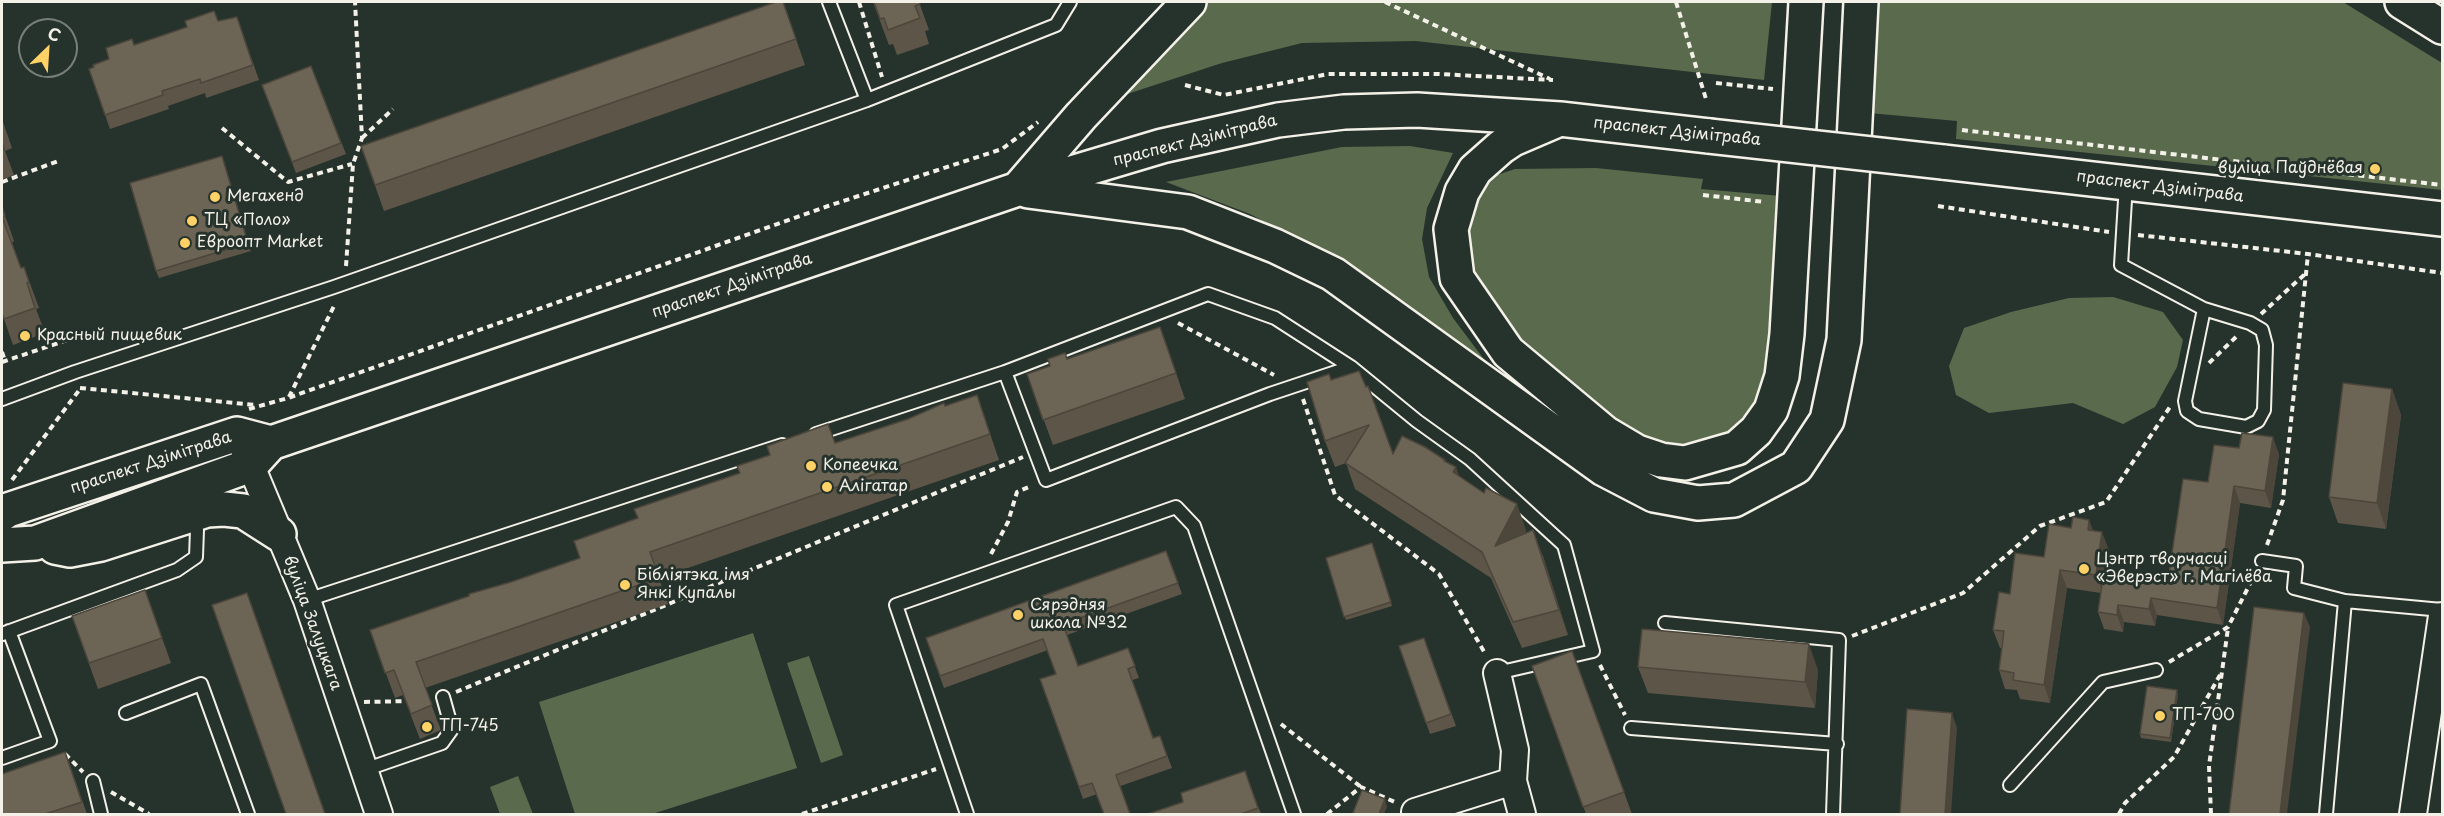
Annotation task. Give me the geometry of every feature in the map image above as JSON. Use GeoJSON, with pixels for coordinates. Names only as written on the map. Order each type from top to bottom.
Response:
{"type":"FeatureCollection","features":[{"type":"Feature","properties":{"kind":"main road"},"geometry":{"type":"LineString","coordinates":[[1018,189],[1081,116],[1189,2]]}},
{"type":"Feature","properties":{"kind":"main road"},"geometry":{"type":"LineString","coordinates":[[1560,119],[1513,139],[1484,162],[1471,177],[1462,192],[1451,229],[1457,278],[1508,352],[1605,433],[1637,452],[1661,460],[1685,463],[1737,448],[1756,432],[1771,410],[1782,376],[1787,334],[1806,2]]}},
{"type":"Feature","properties":{"kind":"main road"},"geometry":{"type":"LineString","coordinates":[[1018,189],[1188,212],[1275,246],[1333,274],[1604,469],[1654,495],[1698,503],[1734,500],[1796,467],[1827,420],[1844,340],[1861,2]]}},
{"type":"Feature","properties":{"kind":"main road"},"geometry":{"type":"LineString","coordinates":[[2402,2],[2442,27]]}},
{"type":"Feature","properties":{"kind":"main road","name":"праспект Дзімітрава"},"geometry":{"type":"LineString","coordinates":[[2,514],[237,423],[261,454],[1018,189],[1162,147],[1278,120],[1344,112],[1417,110],[1560,119],[2442,219]]}},
{"type":"Feature","properties":{"kind":"main road"},"geometry":{"type":"LineString","coordinates":[[35,543],[261,454]]}},
{"type":"Feature","properties":{"kind":"main road"},"geometry":{"type":"LineString","coordinates":[[2,545],[35,543],[70,550],[101,544],[207,510],[224,509],[243,511],[279,534]]}},
{"type":"Feature","properties":{"kind":"street","name":"вуліца Залуцкага"},"geometry":{"type":"LineString","coordinates":[[261,454],[279,534],[307,600],[379,814]]}},
{"type":"Feature","properties":{"kind":"street"},"geometry":{"type":"LineString","coordinates":[[2413,814],[2442,616]]}},
{"type":"Feature","properties":{"kind":"street"},"geometry":{"type":"LineString","coordinates":[[1497,673],[1515,750],[1513,781],[1522,814]]}},
{"type":"Feature","properties":{"kind":"street"},"geometry":{"type":"LineString","coordinates":[[1415,812],[1513,781]]}},
{"type":"Feature","properties":{"kind":"lane"},"geometry":{"type":"LineString","coordinates":[[829,2],[867,100]]}},
{"type":"Feature","properties":{"kind":"lane"},"geometry":{"type":"LineString","coordinates":[[2,399],[75,372],[345,283],[887,93],[1056,25],[1070,2]]}},
{"type":"Feature","properties":{"kind":"lane"},"geometry":{"type":"LineString","coordinates":[[2126,183],[2121,265],[2204,309],[2250,323],[2262,330],[2266,345],[2264,410],[2258,421],[2246,426],[2199,419],[2187,411],[2185,401],[2204,309]]}},
{"type":"Feature","properties":{"kind":"lane"},"geometry":{"type":"LineString","coordinates":[[307,600],[1005,372],[1208,294],[1275,318],[1351,368],[1417,421],[1470,459],[1564,545],[1593,651],[1497,673]]}},
{"type":"Feature","properties":{"kind":"lane"},"geometry":{"type":"LineString","coordinates":[[1005,372],[1046,480],[1270,394],[1351,368]]}},
{"type":"Feature","properties":{"kind":"lane"},"geometry":{"type":"LineString","coordinates":[[967,814],[948,765],[896,605],[1176,507],[1194,526],[1294,814]]}},
{"type":"Feature","properties":{"kind":"lane"},"geometry":{"type":"LineString","coordinates":[[2,758],[50,741],[5,632],[177,570],[196,557],[197,530],[192,515]]}},
{"type":"Feature","properties":{"kind":"lane"},"geometry":{"type":"LineString","coordinates":[[2262,561],[2296,566],[2294,588],[2345,601],[2442,610]]}},
{"type":"Feature","properties":{"kind":"lane"},"geometry":{"type":"LineString","coordinates":[[2326,814],[2345,601]]}},
{"type":"Feature","properties":{"kind":"lane"},"geometry":{"type":"LineString","coordinates":[[1665,623],[1839,640],[1833,814]]}},
{"type":"Feature","properties":{"kind":"lane"},"geometry":{"type":"LineString","coordinates":[[2010,785],[2103,682],[2156,670]]}},
{"type":"Feature","properties":{"kind":"lane"},"geometry":{"type":"LineString","coordinates":[[126,712],[201,684],[248,814]]}},
{"type":"Feature","properties":{"kind":"lane"},"geometry":{"type":"LineString","coordinates":[[364,770],[442,742],[452,729],[443,697]]}},
{"type":"Feature","properties":{"kind":"lane"},"geometry":{"type":"LineString","coordinates":[[1631,728],[1837,744]]}},
{"type":"Feature","properties":{"kind":"lane"},"geometry":{"type":"LineString","coordinates":[[93,781],[101,814]]}},
{"type":"Feature","properties":{"kind":"path"},"geometry":{"type":"LineString","coordinates":[[288,398],[345,283],[353,164],[362,138],[355,2]]}},
{"type":"Feature","properties":{"kind":"path"},"geometry":{"type":"LineString","coordinates":[[859,2],[887,93]]}},
{"type":"Feature","properties":{"kind":"path"},"geometry":{"type":"LineString","coordinates":[[1185,85],[1224,96],[1328,74],[1439,74],[1553,80],[1384,2]]}},
{"type":"Feature","properties":{"kind":"path"},"geometry":{"type":"LineString","coordinates":[[1676,2],[1706,99]]}},
{"type":"Feature","properties":{"kind":"path"},"geometry":{"type":"LineString","coordinates":[[1716,84],[1773,89]]}},
{"type":"Feature","properties":{"kind":"path"},"geometry":{"type":"LineString","coordinates":[[362,138],[393,109]]}},
{"type":"Feature","properties":{"kind":"path"},"geometry":{"type":"LineString","coordinates":[[80,389],[260,405],[288,398],[817,210],[1002,149],[1046,114]]}},
{"type":"Feature","properties":{"kind":"path"},"geometry":{"type":"LineString","coordinates":[[222,128],[288,182],[353,164]]}},
{"type":"Feature","properties":{"kind":"path"},"geometry":{"type":"LineString","coordinates":[[1962,130],[2442,185]]}},
{"type":"Feature","properties":{"kind":"path"},"geometry":{"type":"LineString","coordinates":[[2,182],[61,160]]}},
{"type":"Feature","properties":{"kind":"path"},"geometry":{"type":"LineString","coordinates":[[1703,195],[1764,202]]}},
{"type":"Feature","properties":{"kind":"path"},"geometry":{"type":"LineString","coordinates":[[1938,206],[2123,234],[2308,254],[2442,273]]}},
{"type":"Feature","properties":{"kind":"path"},"geometry":{"type":"LineString","coordinates":[[2211,814],[2209,766],[2228,627],[2262,561],[2283,500],[2308,254]]}},
{"type":"Feature","properties":{"kind":"path"},"geometry":{"type":"LineString","coordinates":[[1839,640],[1963,593],[2040,526],[2106,502],[2180,392],[2250,323],[2305,274]]}},
{"type":"Feature","properties":{"kind":"path"},"geometry":{"type":"LineString","coordinates":[[1159,313],[1266,372],[1298,385],[1335,495],[1440,574],[1497,673]]}},
{"type":"Feature","properties":{"kind":"path"},"geometry":{"type":"LineString","coordinates":[[2,352],[3,361],[91,332]]}},
{"type":"Feature","properties":{"kind":"path"},"geometry":{"type":"LineString","coordinates":[[75,372],[80,389]]}},
{"type":"Feature","properties":{"kind":"path"},"geometry":{"type":"LineString","coordinates":[[12,480],[80,389]]}},
{"type":"Feature","properties":{"kind":"path"},"geometry":{"type":"LineString","coordinates":[[237,423],[260,405]]}},
{"type":"Feature","properties":{"kind":"path"},"geometry":{"type":"LineString","coordinates":[[338,694],[358,702],[394,703],[443,697],[1035,452]]}},
{"type":"Feature","properties":{"kind":"path"},"geometry":{"type":"LineString","coordinates":[[2,485],[23,477]]}},
{"type":"Feature","properties":{"kind":"path"},"geometry":{"type":"LineString","coordinates":[[979,576],[1008,522],[1017,492],[1046,480]]}},
{"type":"Feature","properties":{"kind":"path"},"geometry":{"type":"LineString","coordinates":[[2156,670],[2228,627]]}},
{"type":"Feature","properties":{"kind":"path"},"geometry":{"type":"LineString","coordinates":[[1593,651],[1631,728]]}},
{"type":"Feature","properties":{"kind":"path"},"geometry":{"type":"LineString","coordinates":[[2119,814],[2125,803],[2174,757],[2222,672]]}},
{"type":"Feature","properties":{"kind":"path"},"geometry":{"type":"LineString","coordinates":[[1255,704],[1361,787],[1415,812]]}},
{"type":"Feature","properties":{"kind":"path"},"geometry":{"type":"LineString","coordinates":[[802,814],[948,765]]}},
{"type":"Feature","properties":{"kind":"path"},"geometry":{"type":"LineString","coordinates":[[1327,814],[1361,787]]}},
{"type":"Feature","properties":{"kind":"green space"},"geometry":{"type":"Polygon","coordinates":[[[1204,2],[1772,2],[1764,80],[1416,41],[1302,43],[1222,63],[1115,98],[1204,2]]]}},
{"type":"Feature","properties":{"kind":"green space"},"geometry":{"type":"Polygon","coordinates":[[[1874,2],[2343,2],[2442,63],[2442,190],[1956,139],[1957,121],[1869,113],[1874,2]]]}},
{"type":"Feature","properties":{"kind":"green space"},"geometry":{"type":"Polygon","coordinates":[[[1410,146],[1453,153],[1427,208],[1422,239],[1429,277],[1453,318],[1495,374],[1342,262],[1250,214],[1166,182],[1342,147],[1410,146]]]}},
{"type":"Feature","properties":{"kind":"green space"},"geometry":{"type":"Polygon","coordinates":[[[1596,168],[1703,179],[1701,189],[1781,196],[1773,316],[1764,387],[1746,414],[1724,435],[1689,447],[1657,447],[1604,422],[1485,313],[1461,244],[1477,196],[1494,176],[1515,169],[1596,168]]]}},
{"type":"Feature","properties":{"kind":"green space"},"geometry":{"type":"Polygon","coordinates":[[[2113,297],[2163,312],[2183,340],[2177,367],[2155,407],[2123,424],[2073,403],[1989,413],[1956,395],[1949,366],[1964,328],[2011,312],[2069,298],[2113,297]]]}},
{"type":"Feature","properties":{"kind":"green space"},"geometry":{"type":"Polygon","coordinates":[[[231,445],[237,454],[94,507],[89,501],[89,493],[231,445]]]}},
{"type":"Feature","properties":{"kind":"green space"},"geometry":{"type":"Polygon","coordinates":[[[753,633],[797,768],[652,814],[575,814],[539,702],[753,633]]]}},
{"type":"Feature","properties":{"kind":"green space"},"geometry":{"type":"Polygon","coordinates":[[[809,656],[843,755],[821,763],[787,663],[809,656]]]}},
{"type":"Feature","properties":{"kind":"green space"},"geometry":{"type":"Polygon","coordinates":[[[518,776],[533,814],[500,814],[490,787],[518,776]]]}},
{"type":"Feature","properties":{"kind":"building"},"geometry":{"type":"Polygon","coordinates":[[[776,2],[783,2],[796,39],[375,185],[361,146],[776,2]]]}},
{"type":"Feature","properties":{"kind":"building"},"geometry":{"type":"Polygon","coordinates":[[[874,2],[919,2],[920,4],[915,6],[920,18],[888,30],[884,18],[880,19],[874,2]]]}},
{"type":"Feature","properties":{"kind":"building"},"geometry":{"type":"Polygon","coordinates":[[[214,11],[218,21],[237,17],[253,65],[201,83],[200,79],[162,91],[163,95],[105,115],[89,69],[109,59],[106,48],[132,39],[134,45],[187,27],[185,21],[214,11]]]}},
{"type":"Feature","properties":{"kind":"building"},"geometry":{"type":"Polygon","coordinates":[[[311,66],[341,143],[292,162],[262,85],[311,66]]]}},
{"type":"Feature","properties":{"kind":"building","name":"ТЦ «Поло»"},"geometry":{"type":"Polygon","coordinates":[[[222,156],[248,243],[156,271],[130,183],[222,156]]]}},
{"type":"Feature","properties":{"kind":"building"},"geometry":{"type":"Polygon","coordinates":[[[2,217],[21,268],[24,267],[35,308],[4,319],[2,313],[2,217]]]}},
{"type":"Feature","properties":{"kind":"building"},"geometry":{"type":"Polygon","coordinates":[[[1160,327],[1176,373],[1043,420],[1027,374],[1050,366],[1048,359],[1065,353],[1067,359],[1160,327]]]}},
{"type":"Feature","properties":{"kind":"building"},"geometry":{"type":"Polygon","coordinates":[[[1359,371],[1366,387],[1368,386],[1393,454],[1402,436],[1425,447],[1456,467],[1453,472],[1484,493],[1486,488],[1517,504],[1495,546],[1533,530],[1559,610],[1513,622],[1482,552],[1345,463],[1369,425],[1325,441],[1307,382],[1329,374],[1331,380],[1359,371]]]}},
{"type":"Feature","properties":{"kind":"building"},"geometry":{"type":"Polygon","coordinates":[[[2343,383],[2392,389],[2377,503],[2329,497],[2343,383]]]}},
{"type":"Feature","properties":{"kind":"building"},"geometry":{"type":"Polygon","coordinates":[[[977,395],[990,434],[650,552],[659,578],[416,662],[432,705],[411,714],[394,670],[385,673],[370,630],[469,596],[469,594],[580,558],[574,541],[638,518],[634,509],[740,473],[737,466],[770,455],[767,446],[828,424],[835,443],[908,419],[944,403],[945,406],[977,395]]]}},
{"type":"Feature","properties":{"kind":"building"},"geometry":{"type":"Polygon","coordinates":[[[2242,433],[2273,437],[2265,491],[2234,486],[2217,608],[2151,598],[2149,609],[2118,605],[2117,615],[2098,612],[2104,571],[2168,580],[2183,479],[2208,482],[2214,445],[2239,448],[2242,433]]]}},
{"type":"Feature","properties":{"kind":"building"},"geometry":{"type":"Polygon","coordinates":[[[2073,517],[2089,520],[2088,530],[2102,532],[2096,575],[2060,570],[2044,685],[2013,680],[2014,673],[1999,670],[2004,631],[1993,630],[1999,592],[2010,594],[2015,553],[2044,557],[2049,524],[2071,528],[2073,517]]]}},
{"type":"Feature","properties":{"kind":"building"},"geometry":{"type":"Polygon","coordinates":[[[1372,543],[1391,602],[1344,617],[1326,558],[1372,543]]]}},
{"type":"Feature","properties":{"kind":"building"},"geometry":{"type":"Polygon","coordinates":[[[1166,551],[1178,583],[1063,624],[1078,666],[1128,648],[1135,666],[1128,669],[1153,738],[1160,736],[1167,756],[1116,775],[1130,814],[1104,814],[1092,783],[1079,787],[1040,679],[1056,674],[1043,639],[940,676],[926,638],[1166,551]]]}},
{"type":"Feature","properties":{"kind":"building"},"geometry":{"type":"Polygon","coordinates":[[[145,590],[162,638],[89,663],[72,616],[145,590]]]}},
{"type":"Feature","properties":{"kind":"building"},"geometry":{"type":"Polygon","coordinates":[[[247,593],[325,814],[286,814],[212,605],[247,593]]]}},
{"type":"Feature","properties":{"kind":"building"},"geometry":{"type":"Polygon","coordinates":[[[2254,607],[2304,613],[2280,814],[2229,814],[2254,607]]]}},
{"type":"Feature","properties":{"kind":"building"},"geometry":{"type":"Polygon","coordinates":[[[1642,629],[1809,644],[1805,682],[1638,667],[1642,629]]]}},
{"type":"Feature","properties":{"kind":"building"},"geometry":{"type":"Polygon","coordinates":[[[1424,638],[1451,714],[1426,723],[1399,646],[1424,638]]]}},
{"type":"Feature","properties":{"kind":"building"},"geometry":{"type":"Polygon","coordinates":[[[1572,651],[1624,792],[1583,807],[1532,666],[1572,651]]]}},
{"type":"Feature","properties":{"kind":"building","name":"ТП-700"},"geometry":{"type":"Polygon","coordinates":[[[2147,686],[2177,690],[2170,738],[2140,734],[2147,686]]]}},
{"type":"Feature","properties":{"kind":"building"},"geometry":{"type":"Polygon","coordinates":[[[1907,709],[1952,713],[1945,814],[1900,814],[1907,709]]]}},
{"type":"Feature","properties":{"kind":"building"},"geometry":{"type":"Polygon","coordinates":[[[65,752],[82,802],[45,814],[2,814],[2,774],[65,752]]]}},
{"type":"Feature","properties":{"kind":"building"},"geometry":{"type":"Polygon","coordinates":[[[1245,771],[1258,808],[1241,814],[1148,814],[1183,802],[1181,793],[1245,771]]]}},
{"type":"Feature","properties":{"kind":"building"},"geometry":{"type":"Polygon","coordinates":[[[1362,790],[1385,799],[1379,814],[1353,813],[1362,790]]]}},
{"type":"Feature","properties":{"kind":"place","name":"вуліца Паўднёвая"},"geometry":{"type":"Point","coordinates":[2375,169]}},
{"type":"Feature","properties":{"kind":"place","name":"Мегахенд"},"geometry":{"type":"Point","coordinates":[215,197]}},
{"type":"Feature","properties":{"kind":"place","name":"ТЦ «Поло»"},"geometry":{"type":"Point","coordinates":[192,221]}},
{"type":"Feature","properties":{"kind":"place","name":"Евроопт Market"},"geometry":{"type":"Point","coordinates":[185,243]}},
{"type":"Feature","properties":{"kind":"place","name":"Красный пищевик"},"geometry":{"type":"Point","coordinates":[25,336]}},
{"type":"Feature","properties":{"kind":"place","name":"Копеечка"},"geometry":{"type":"Point","coordinates":[811,466]}},
{"type":"Feature","properties":{"kind":"place","name":"Алігатар"},"geometry":{"type":"Point","coordinates":[827,487]}},
{"type":"Feature","properties":{"kind":"place","name":"Цэнтр творчасці «Эверэст» г. Магілёва"},"geometry":{"type":"Point","coordinates":[2084,569]}},
{"type":"Feature","properties":{"kind":"place","name":"Бібліятэка імя Янкі Купалы"},"geometry":{"type":"Point","coordinates":[625,585]}},
{"type":"Feature","properties":{"kind":"place","name":"Сярэдняя школа №32"},"geometry":{"type":"Point","coordinates":[1018,615]}},
{"type":"Feature","properties":{"kind":"place","name":"ТП-700"},"geometry":{"type":"Point","coordinates":[2160,716]}},
{"type":"Feature","properties":{"kind":"place","name":"ТП-745"},"geometry":{"type":"Point","coordinates":[427,727]}}]}
